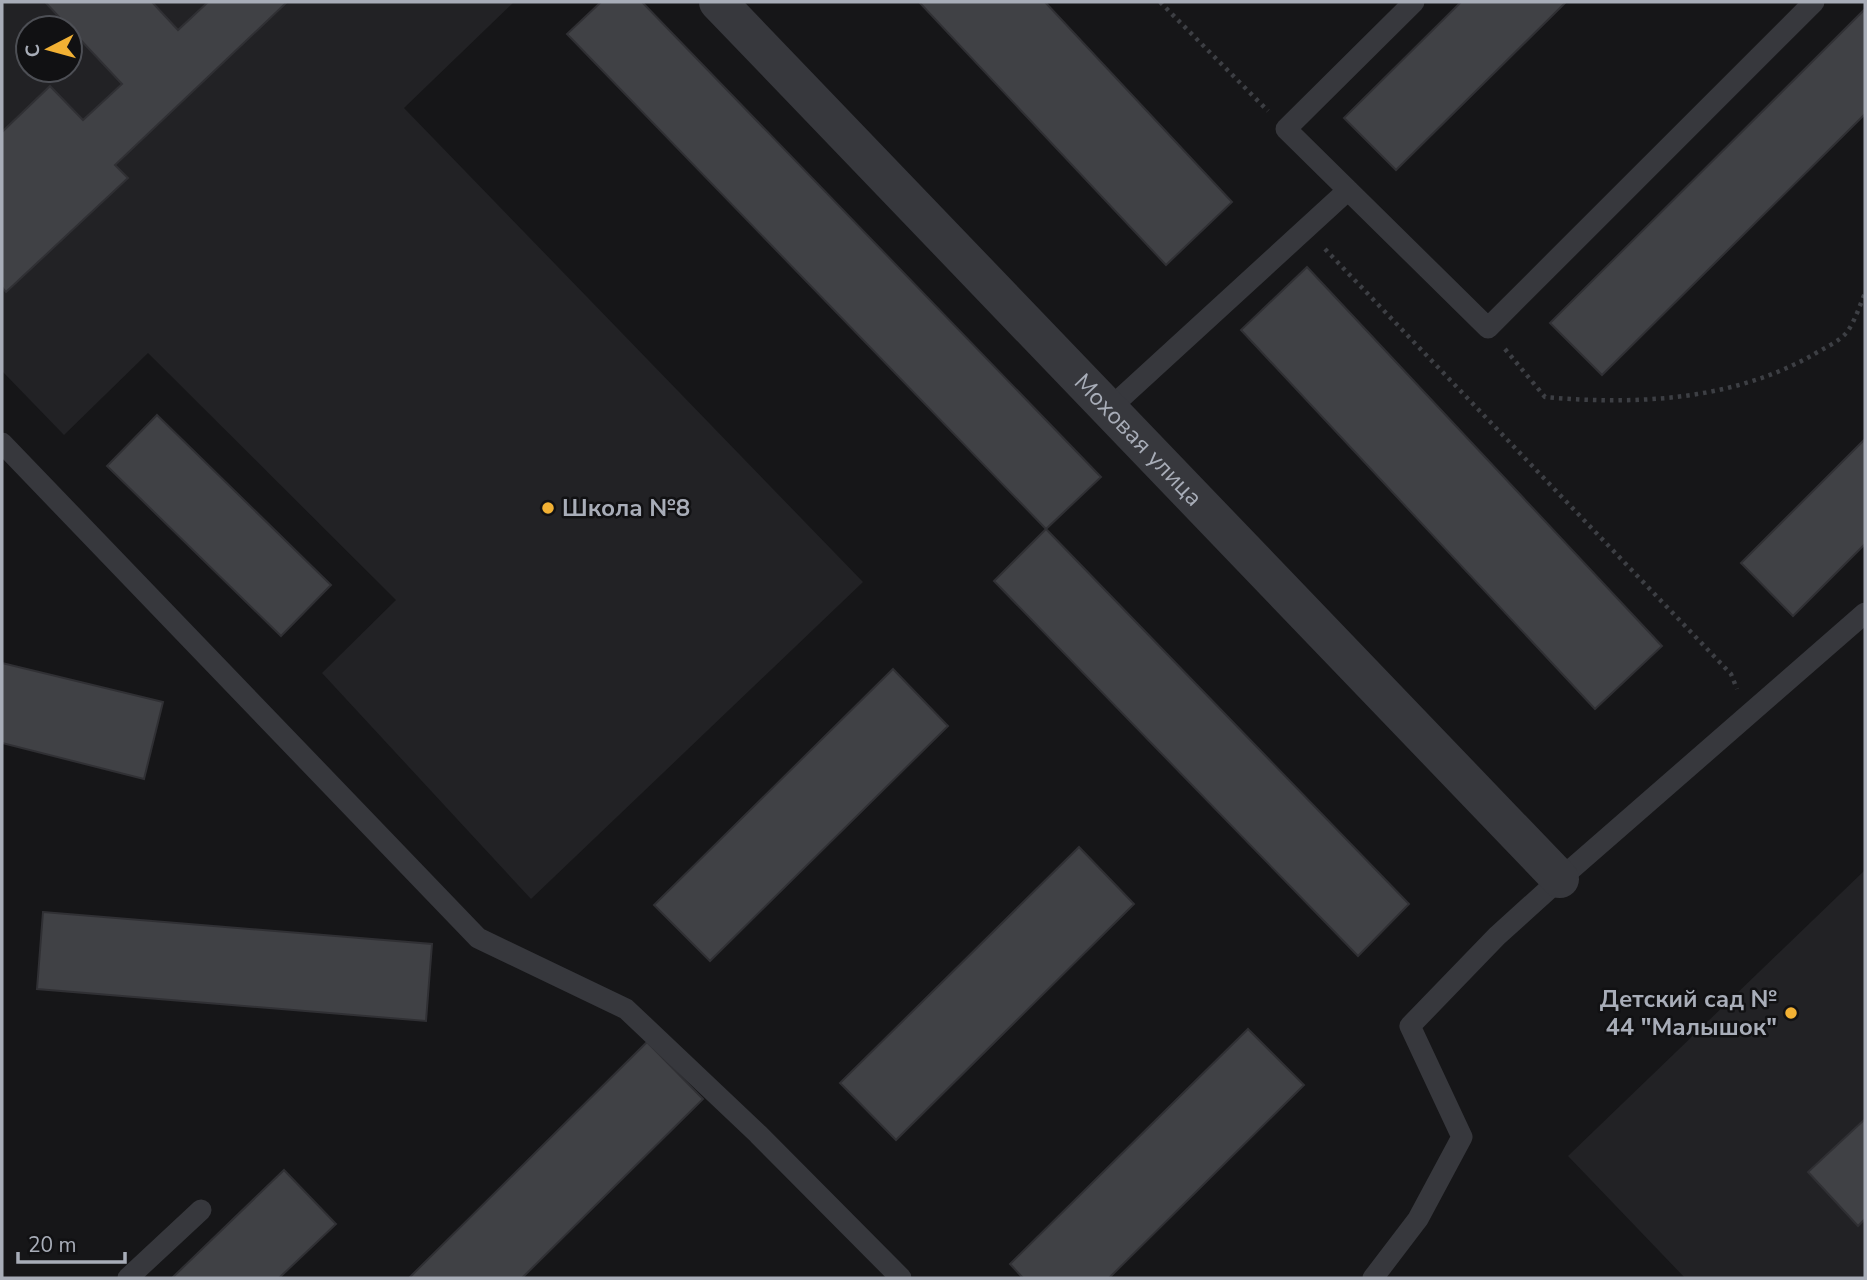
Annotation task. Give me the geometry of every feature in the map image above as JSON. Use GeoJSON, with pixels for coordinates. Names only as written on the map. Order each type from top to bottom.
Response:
{"type":"FeatureCollection","features":[{"type":"Feature","properties":{"kind":"street","name":"Моховая улица"},"geometry":{"type":"LineString","coordinates":[[718,2],[1560,879]]}},
{"type":"Feature","properties":{"kind":"lane"},"geometry":{"type":"LineString","coordinates":[[1414,2],[1286,129],[1488,328],[1814,2]]}},
{"type":"Feature","properties":{"kind":"lane"},"geometry":{"type":"LineString","coordinates":[[1109,409],[1347,191]]}},
{"type":"Feature","properties":{"kind":"lane"},"geometry":{"type":"LineString","coordinates":[[2,443],[478,938],[626,1009],[758,1135],[901,1278]]}},
{"type":"Feature","properties":{"kind":"lane"},"geometry":{"type":"LineString","coordinates":[[1373,1278],[1418,1219],[1462,1137],[1410,1026],[1497,936],[1865,613]]}},
{"type":"Feature","properties":{"kind":"lane"},"geometry":{"type":"LineString","coordinates":[[128,1278],[201,1210]]}},
{"type":"Feature","properties":{"kind":"path"},"geometry":{"type":"LineString","coordinates":[[1160,2],[1286,129]]}},
{"type":"Feature","properties":{"kind":"path"},"geometry":{"type":"LineString","coordinates":[[1305,229],[1731,674],[1747,718]]}},
{"type":"Feature","properties":{"kind":"path"},"geometry":{"type":"LineString","coordinates":[[1488,328],[1545,397],[1635,403],[1708,393],[1768,376],[1795,365],[1846,333],[1865,293]]}},
{"type":"Feature","properties":{"kind":"shaded area","name":"Школа №8"},"geometry":{"type":"Polygon","coordinates":[[[2,2],[514,2],[404,108],[863,582],[531,899],[322,673],[396,600],[148,353],[64,435],[2,371],[2,2]]]}},
{"type":"Feature","properties":{"kind":"shaded area","name":"Детский сад № 44 \"Малышок\""},"geometry":{"type":"Polygon","coordinates":[[[1865,870],[1865,1278],[1685,1278],[1568,1156],[1865,870]]]}},
{"type":"Feature","properties":{"kind":"building"},"geometry":{"type":"Polygon","coordinates":[[[45,2],[152,2],[178,30],[208,2],[287,2],[115,165],[128,178],[6,292],[2,287],[2,132],[50,86],[83,120],[122,84],[84,44],[84,14],[56,14],[45,2]]]}},
{"type":"Feature","properties":{"kind":"building"},"geometry":{"type":"Polygon","coordinates":[[[601,2],[642,2],[1101,477],[1046,529],[567,34],[601,2]]]}},
{"type":"Feature","properties":{"kind":"building"},"geometry":{"type":"Polygon","coordinates":[[[919,2],[1045,2],[1232,202],[1166,265],[919,2]]]}},
{"type":"Feature","properties":{"kind":"building"},"geometry":{"type":"Polygon","coordinates":[[[1461,2],[1566,2],[1396,170],[1344,118],[1461,2]]]}},
{"type":"Feature","properties":{"kind":"building"},"geometry":{"type":"Polygon","coordinates":[[[1865,9],[1865,114],[1602,375],[1550,323],[1865,9]]]}},
{"type":"Feature","properties":{"kind":"building"},"geometry":{"type":"Polygon","coordinates":[[[1307,267],[1662,646],[1595,709],[1241,330],[1307,267]]]}},
{"type":"Feature","properties":{"kind":"building"},"geometry":{"type":"Polygon","coordinates":[[[157,415],[331,585],[281,636],[107,466],[157,415]]]}},
{"type":"Feature","properties":{"kind":"building"},"geometry":{"type":"Polygon","coordinates":[[[1865,439],[1865,544],[1793,616],[1741,563],[1865,439]]]}},
{"type":"Feature","properties":{"kind":"building"},"geometry":{"type":"Polygon","coordinates":[[[1046,529],[1409,904],[1358,956],[994,581],[1046,529]]]}},
{"type":"Feature","properties":{"kind":"building"},"geometry":{"type":"Polygon","coordinates":[[[2,663],[163,702],[144,779],[2,743],[2,663]]]}},
{"type":"Feature","properties":{"kind":"building"},"geometry":{"type":"Polygon","coordinates":[[[893,669],[948,726],[710,961],[654,905],[893,669]]]}},
{"type":"Feature","properties":{"kind":"building"},"geometry":{"type":"Polygon","coordinates":[[[1079,847],[1134,904],[896,1140],[840,1083],[1079,847]]]}},
{"type":"Feature","properties":{"kind":"building"},"geometry":{"type":"Polygon","coordinates":[[[43,912],[432,944],[426,1021],[37,989],[43,912]]]}},
{"type":"Feature","properties":{"kind":"building"},"geometry":{"type":"Polygon","coordinates":[[[1248,1029],[1304,1085],[1109,1278],[1023,1278],[1010,1264],[1248,1029]]]}},
{"type":"Feature","properties":{"kind":"building"},"geometry":{"type":"Polygon","coordinates":[[[647,1042],[703,1099],[522,1278],[409,1278],[647,1042]]]}},
{"type":"Feature","properties":{"kind":"building"},"geometry":{"type":"Polygon","coordinates":[[[1865,1119],[1865,1219],[1858,1226],[1808,1172],[1865,1119]]]}},
{"type":"Feature","properties":{"kind":"building"},"geometry":{"type":"Polygon","coordinates":[[[284,1170],[336,1224],[279,1278],[172,1278],[284,1170]]]}},
{"type":"Feature","properties":{"kind":"place","name":"Школа №8"},"geometry":{"type":"Point","coordinates":[548,508]}},
{"type":"Feature","properties":{"kind":"place","name":"Детский сад № 44 \"Малышок\""},"geometry":{"type":"Point","coordinates":[1791,1013]}}]}
